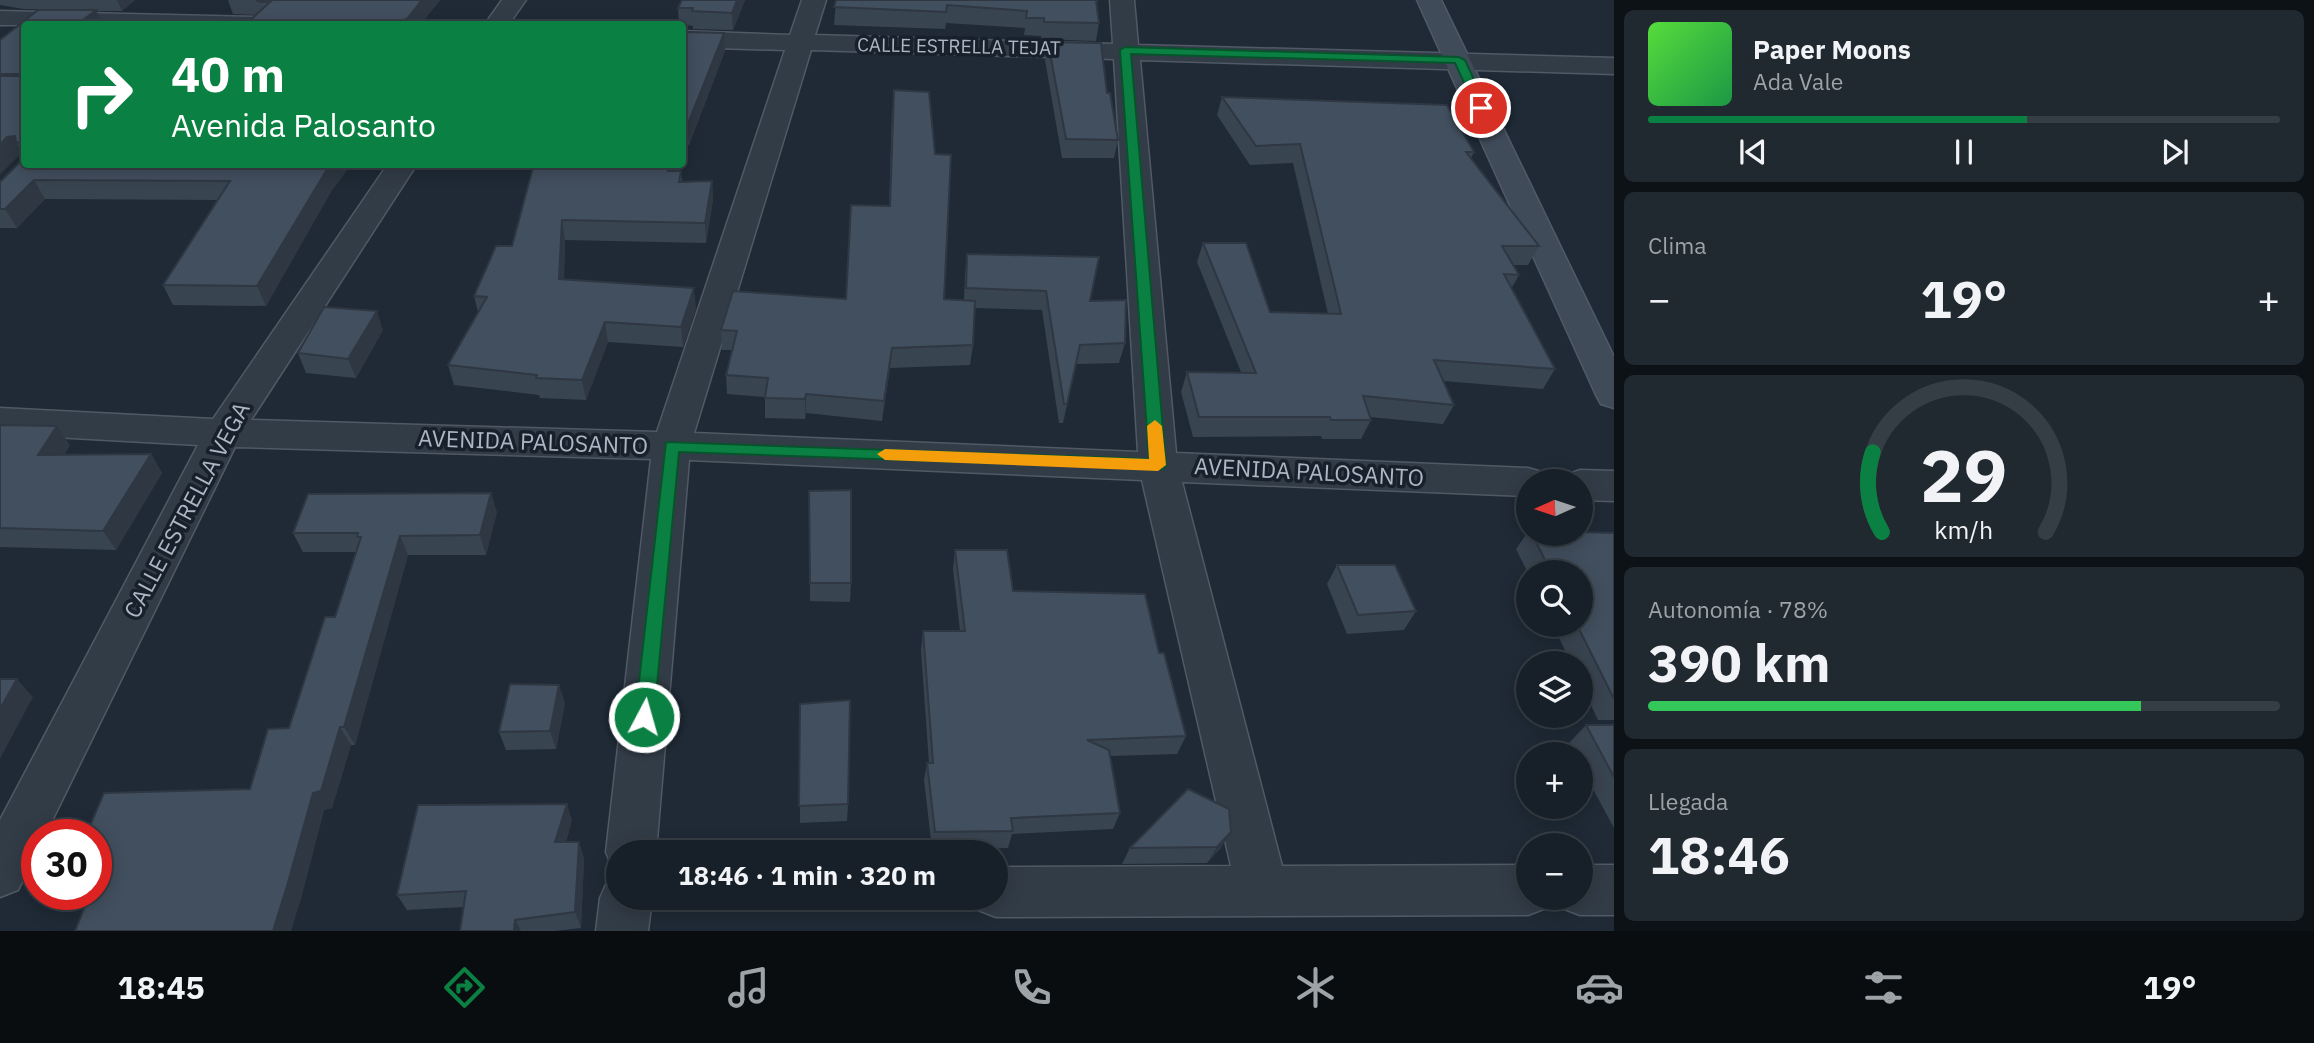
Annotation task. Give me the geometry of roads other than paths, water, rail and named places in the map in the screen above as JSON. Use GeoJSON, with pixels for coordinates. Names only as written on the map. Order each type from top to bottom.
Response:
{"type":"FeatureCollection","features":[{"type":"Feature","properties":{"kind":"street"},"geometry":{"type":"LineString","coordinates":[[499,21],[514,0]]}},
{"type":"Feature","properties":{"kind":"street"},"geometry":{"type":"LineString","coordinates":[[632,840],[671,446],[814,0]]}},
{"type":"Feature","properties":{"kind":"street"},"geometry":{"type":"LineString","coordinates":[[1122,0],[1158,465],[1263,891]]}},
{"type":"Feature","properties":{"kind":"street"},"geometry":{"type":"LineString","coordinates":[[1429,0],[1614,395]]}},
{"type":"Feature","properties":{"kind":"street"},"geometry":{"type":"LineString","coordinates":[[0,19],[90,21]]}},
{"type":"Feature","properties":{"kind":"street","name":"CALLE ESTRELLA TEJAT"},"geometry":{"type":"LineString","coordinates":[[686,39],[1614,66]]}},
{"type":"Feature","properties":{"kind":"street","name":"CALLE ESTRELLA VEGA"},"geometry":{"type":"LineString","coordinates":[[0,872],[223,433],[400,168]]}},
{"type":"Feature","properties":{"kind":"street","name":"AVENIDA PALOSANTO"},"geometry":{"type":"LineString","coordinates":[[0,421],[223,433],[671,446],[1516,481]]}},
{"type":"Feature","properties":{"kind":"street"},"geometry":{"type":"LineString","coordinates":[[1593,485],[1614,486]]}},
{"type":"Feature","properties":{"kind":"street"},"geometry":{"type":"LineString","coordinates":[[1008,892],[1516,890]]}},
{"type":"Feature","properties":{"kind":"street"},"geometry":{"type":"LineString","coordinates":[[1593,890],[1614,890]]}},
{"type":"Feature","properties":{"kind":"street"},"geometry":{"type":"LineString","coordinates":[[622,931],[625,910]]}}]}
